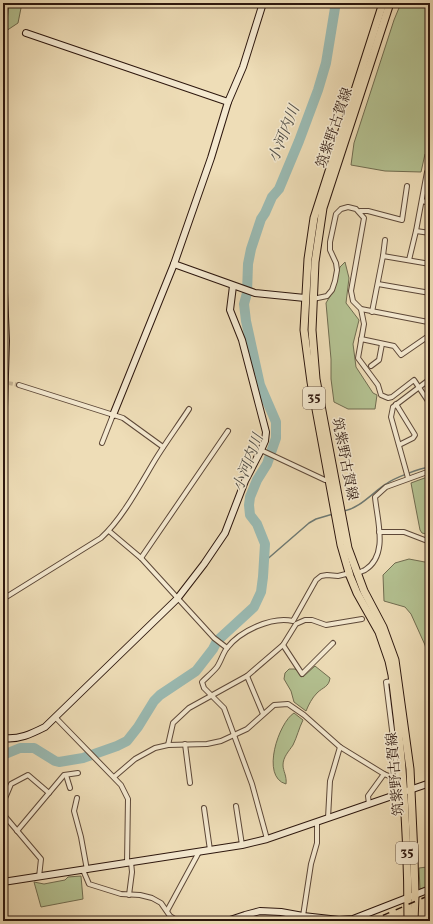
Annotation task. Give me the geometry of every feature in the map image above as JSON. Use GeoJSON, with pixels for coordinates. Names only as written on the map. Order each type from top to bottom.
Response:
{"type":"FeatureCollection","features":[{"type":"Feature","properties":{"kind":"highway"},"geometry":{"type":"LineString","coordinates":[[3,292],[5,341],[3,407]]}},
{"type":"Feature","properties":{"kind":"main road","name":"筑紫野古賀線"},"geometry":{"type":"LineString","coordinates":[[383,3],[317,206],[310,240],[309,299],[316,379],[353,575],[357,592],[379,632],[389,661],[401,777],[408,790],[415,896],[410,916]]}},
{"type":"Feature","properties":{"kind":"main road","name":"筑紫野古賀線"},"geometry":{"type":"LineString","coordinates":[[390,3],[323,208],[304,330],[308,361],[341,545],[353,575],[383,628],[395,660],[410,769],[408,790],[408,898],[410,916],[414,921]]}},
{"type":"Feature","properties":{"kind":"street"},"geometry":{"type":"LineString","coordinates":[[102,443],[174,264],[211,158],[228,102],[243,66],[263,3]]}},
{"type":"Feature","properties":{"kind":"street"},"geometry":{"type":"LineString","coordinates":[[26,33],[228,102]]}},
{"type":"Feature","properties":{"kind":"street"},"geometry":{"type":"LineString","coordinates":[[409,260],[427,172],[430,172]]}},
{"type":"Feature","properties":{"kind":"street"},"geometry":{"type":"LineString","coordinates":[[174,264],[255,293],[309,299],[327,296],[332,290],[337,270],[336,263],[330,250],[330,242],[336,214],[342,209],[348,207],[402,220],[407,186]]}},
{"type":"Feature","properties":{"kind":"street"},"geometry":{"type":"LineString","coordinates":[[422,201],[430,203]]}},
{"type":"Feature","properties":{"kind":"street"},"geometry":{"type":"LineString","coordinates":[[360,211],[364,218],[364,224],[350,291],[353,301],[361,310],[364,324],[358,358],[378,385],[383,397],[392,397],[414,380],[430,404]]}},
{"type":"Feature","properties":{"kind":"street"},"geometry":{"type":"LineString","coordinates":[[416,231],[430,233]]}},
{"type":"Feature","properties":{"kind":"street"},"geometry":{"type":"LineString","coordinates":[[372,312],[385,240]]}},
{"type":"Feature","properties":{"kind":"street"},"geometry":{"type":"LineString","coordinates":[[383,256],[430,264]]}},
{"type":"Feature","properties":{"kind":"street"},"geometry":{"type":"LineString","coordinates":[[378,284],[430,293]]}},
{"type":"Feature","properties":{"kind":"street"},"geometry":{"type":"LineString","coordinates":[[3,738],[28,736],[45,727],[177,599],[204,564],[225,533],[245,481],[264,450],[266,432],[242,340],[230,310],[235,287]]}},
{"type":"Feature","properties":{"kind":"street"},"geometry":{"type":"LineString","coordinates":[[361,310],[428,322],[430,324]]}},
{"type":"Feature","properties":{"kind":"street"},"geometry":{"type":"LineString","coordinates":[[361,339],[394,346],[401,355],[430,335]]}},
{"type":"Feature","properties":{"kind":"street"},"geometry":{"type":"LineString","coordinates":[[371,366],[379,360],[382,344]]}},
{"type":"Feature","properties":{"kind":"street"},"geometry":{"type":"LineString","coordinates":[[408,478],[391,417],[391,410],[396,404],[430,379]]}},
{"type":"Feature","properties":{"kind":"street"},"geometry":{"type":"LineString","coordinates":[[19,385],[123,418],[163,447]]}},
{"type":"Feature","properties":{"kind":"street"},"geometry":{"type":"LineString","coordinates":[[396,404],[415,435],[413,438],[399,445]]}},
{"type":"Feature","properties":{"kind":"street"},"geometry":{"type":"LineString","coordinates":[[3,599],[109,531],[189,409]]}},
{"type":"Feature","properties":{"kind":"street"},"geometry":{"type":"LineString","coordinates":[[141,558],[228,431]]}},
{"type":"Feature","properties":{"kind":"street"},"geometry":{"type":"LineString","coordinates":[[264,450],[325,480],[329,480]]}},
{"type":"Feature","properties":{"kind":"street"},"geometry":{"type":"LineString","coordinates":[[168,745],[173,723],[189,708],[247,676],[283,645],[316,580],[321,576],[346,574],[353,575],[365,570],[373,562],[377,556],[379,547],[379,532],[374,497],[386,487],[430,471]]}},
{"type":"Feature","properties":{"kind":"street"},"geometry":{"type":"LineString","coordinates":[[109,531],[141,558],[214,638],[226,647]]}},
{"type":"Feature","properties":{"kind":"street"},"geometry":{"type":"LineString","coordinates":[[379,532],[404,532],[430,542]]}},
{"type":"Feature","properties":{"kind":"street"},"geometry":{"type":"LineString","coordinates":[[267,839],[252,784],[224,708],[204,688],[202,682],[217,667],[226,647],[251,629],[266,623],[277,619],[286,619],[295,622],[312,620],[326,625],[362,618]]}},
{"type":"Feature","properties":{"kind":"street"},"geometry":{"type":"LineString","coordinates":[[283,645],[302,674],[333,643]]}},
{"type":"Feature","properties":{"kind":"street"},"geometry":{"type":"LineString","coordinates":[[247,676],[263,714]]}},
{"type":"Feature","properties":{"kind":"street"},"geometry":{"type":"LineString","coordinates":[[114,777],[135,759],[155,748],[168,745],[221,742],[247,729],[274,705],[288,704],[304,715],[340,747],[384,774],[394,778],[401,777]]}},
{"type":"Feature","properties":{"kind":"street"},"geometry":{"type":"LineString","coordinates":[[55,717],[114,777],[121,785],[128,799],[129,863],[132,872],[129,895]]}},
{"type":"Feature","properties":{"kind":"street"},"geometry":{"type":"LineString","coordinates":[[185,744],[190,783]]}},
{"type":"Feature","properties":{"kind":"street"},"geometry":{"type":"LineString","coordinates":[[328,818],[330,781],[340,747]]}},
{"type":"Feature","properties":{"kind":"street"},"geometry":{"type":"LineString","coordinates":[[17,831],[64,775],[78,773]]}},
{"type":"Feature","properties":{"kind":"street"},"geometry":{"type":"LineString","coordinates":[[369,804],[368,796],[384,774]]}},
{"type":"Feature","properties":{"kind":"street"},"geometry":{"type":"LineString","coordinates":[[3,803],[11,784],[28,775],[49,793]]}},
{"type":"Feature","properties":{"kind":"street"},"geometry":{"type":"LineString","coordinates":[[66,775],[70,788]]}},
{"type":"Feature","properties":{"kind":"street"},"geometry":{"type":"LineString","coordinates":[[3,882],[242,845],[267,839],[430,783]]}},
{"type":"Feature","properties":{"kind":"street"},"geometry":{"type":"LineString","coordinates":[[77,798],[74,811],[81,837],[85,870],[89,884],[129,895],[140,895],[152,898],[161,903],[170,916],[178,921]]}},
{"type":"Feature","properties":{"kind":"street"},"geometry":{"type":"LineString","coordinates":[[236,806],[242,845]]}},
{"type":"Feature","properties":{"kind":"street"},"geometry":{"type":"LineString","coordinates":[[204,808],[210,850]]}},
{"type":"Feature","properties":{"kind":"street"},"geometry":{"type":"LineString","coordinates":[[3,814],[40,859],[39,877]]}},
{"type":"Feature","properties":{"kind":"street"},"geometry":{"type":"LineString","coordinates":[[303,916],[311,864],[317,843],[317,822]]}},
{"type":"Feature","properties":{"kind":"street"},"geometry":{"type":"LineString","coordinates":[[167,910],[199,852]]}},
{"type":"Feature","properties":{"kind":"street"},"geometry":{"type":"LineString","coordinates":[[227,921],[260,911],[281,912],[339,920],[353,919],[430,889]]}},
{"type":"Feature","properties":{"kind":"green space"},"geometry":{"type":"Polygon","coordinates":[[[9,3],[22,3],[18,23],[6,31],[9,3]]]}},
{"type":"Feature","properties":{"kind":"green space"},"geometry":{"type":"Polygon","coordinates":[[[401,3],[430,3],[430,155],[425,154],[421,172],[385,171],[351,165],[354,143],[394,20],[401,3]]]}},
{"type":"Feature","properties":{"kind":"green space"},"geometry":{"type":"Polygon","coordinates":[[[345,262],[349,278],[346,303],[359,320],[353,344],[356,367],[373,393],[377,395],[375,409],[348,409],[334,402],[326,303],[333,291],[340,267],[345,262]]]}},
{"type":"Feature","properties":{"kind":"green space"},"geometry":{"type":"Polygon","coordinates":[[[430,476],[430,535],[422,533],[420,530],[411,483],[430,476]]]}},
{"type":"Feature","properties":{"kind":"green space"},"geometry":{"type":"Polygon","coordinates":[[[409,559],[430,563],[430,651],[426,649],[411,614],[405,607],[384,601],[383,575],[395,563],[409,559]]]}},
{"type":"Feature","properties":{"kind":"green space"},"geometry":{"type":"Polygon","coordinates":[[[315,666],[330,678],[327,685],[314,697],[306,711],[294,702],[291,691],[284,679],[285,673],[289,669],[295,669],[303,677],[315,666]]]}},
{"type":"Feature","properties":{"kind":"green space"},"geometry":{"type":"Polygon","coordinates":[[[294,713],[303,720],[293,745],[286,754],[283,762],[286,784],[278,779],[274,771],[273,761],[278,738],[288,718],[294,713]]]}},
{"type":"Feature","properties":{"kind":"green space"},"geometry":{"type":"Polygon","coordinates":[[[427,867],[430,874],[430,886],[420,889],[419,868],[427,867]]]}},
{"type":"Feature","properties":{"kind":"green space"},"geometry":{"type":"Polygon","coordinates":[[[81,876],[83,899],[41,907],[34,882],[44,884],[65,880],[68,877],[81,876]]]}},
{"type":"Feature","properties":{"kind":"waterway","name":"小河内川"},"geometry":{"type":"LineString","coordinates":[[3,755],[20,748],[34,748],[59,762],[83,758],[127,741],[138,727],[154,701],[160,695],[196,671],[213,649],[217,641],[254,607],[261,592],[265,544],[257,524],[250,515],[249,505],[250,497],[257,480],[267,464],[276,438],[276,422],[260,385],[246,321],[244,304],[247,293],[248,264],[251,249],[261,219],[272,197],[279,189],[318,90],[326,63],[335,8],[334,3]]}},
{"type":"Feature","properties":{"kind":"waterway"},"geometry":{"type":"LineString","coordinates":[[344,511],[361,504],[395,479],[414,471],[430,467]]}},
{"type":"Feature","properties":{"kind":"waterway"},"geometry":{"type":"LineString","coordinates":[[264,562],[309,523],[316,519],[333,514]]}},
{"type":"Feature","properties":{"kind":"tunnel"},"geometry":{"type":"LineString","coordinates":[[3,382],[19,385]]}},
{"type":"Feature","properties":{"kind":"railway"},"geometry":{"type":"LineString","coordinates":[[370,921],[430,895]]}}]}
